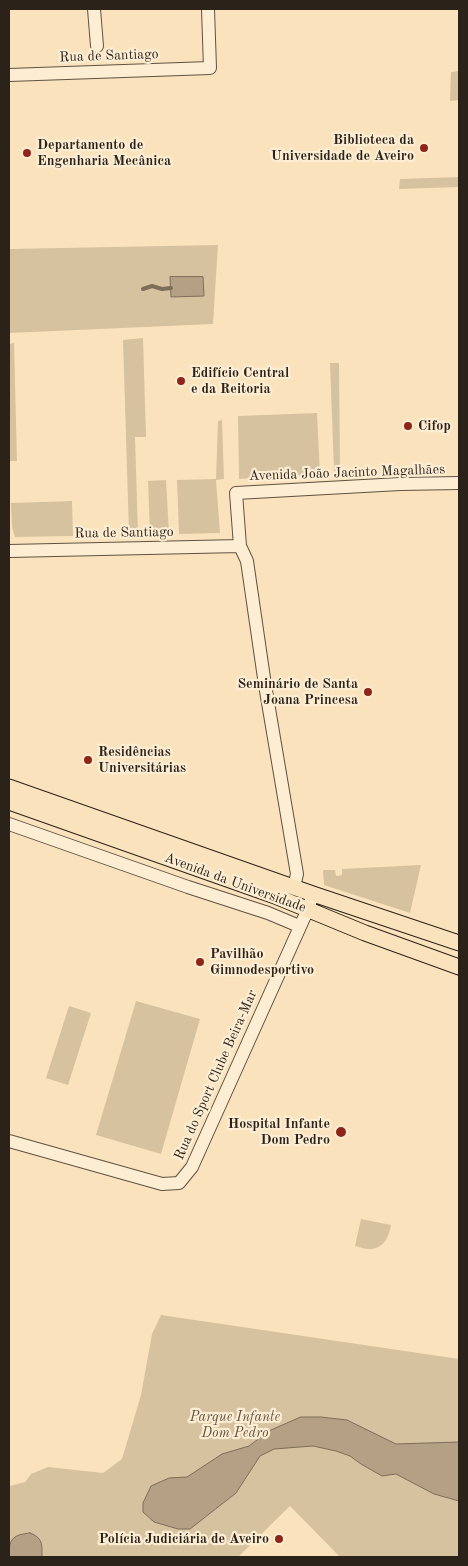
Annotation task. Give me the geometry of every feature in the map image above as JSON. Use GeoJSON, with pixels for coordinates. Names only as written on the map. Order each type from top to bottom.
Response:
{"type":"FeatureCollection","features":[{"type":"Feature","properties":{"kind":"main road","name":"Avenida da Universidade"},"geometry":{"type":"LineString","coordinates":[[9,787],[313,894],[459,943]]}},
{"type":"Feature","properties":{"kind":"main road","name":"Avenida da Universidade"},"geometry":{"type":"LineString","coordinates":[[9,802],[308,908],[366,933],[459,967]]}},
{"type":"Feature","properties":{"kind":"street"},"geometry":{"type":"LineString","coordinates":[[94,9],[97,46]]}},
{"type":"Feature","properties":{"kind":"street","name":"Rua de Santiago"},"geometry":{"type":"LineString","coordinates":[[9,75],[210,68],[208,9]]}},
{"type":"Feature","properties":{"kind":"street","name":"Avenida João Jacinto Magalhães"},"geometry":{"type":"LineString","coordinates":[[240,546],[236,493],[400,484],[459,483]]}},
{"type":"Feature","properties":{"kind":"street"},"geometry":{"type":"LineString","coordinates":[[240,546],[247,561],[296,867],[297,874],[294,887]]}},
{"type":"Feature","properties":{"kind":"street","name":"Rua de Santiago"},"geometry":{"type":"LineString","coordinates":[[9,551],[240,546]]}},
{"type":"Feature","properties":{"kind":"street","name":"Avenida da Universidade"},"geometry":{"type":"LineString","coordinates":[[9,824],[268,913],[299,926]]}},
{"type":"Feature","properties":{"kind":"street","name":"Rua do Sport Clube Beira-Mar"},"geometry":{"type":"LineString","coordinates":[[9,1141],[61,1160],[162,1184],[179,1183],[192,1167],[313,894]]}},
{"type":"Feature","properties":{"kind":"green space"},"geometry":{"type":"Polygon","coordinates":[[[459,71],[459,100],[450,101],[451,72],[459,71]]]}},
{"type":"Feature","properties":{"kind":"green space"},"geometry":{"type":"Polygon","coordinates":[[[459,177],[459,187],[399,189],[400,179],[459,177]]]}},
{"type":"Feature","properties":{"kind":"green space"},"geometry":{"type":"Polygon","coordinates":[[[218,245],[213,324],[9,333],[9,249],[218,245]]]}},
{"type":"Feature","properties":{"kind":"green space"},"geometry":{"type":"Polygon","coordinates":[[[143,338],[146,437],[135,437],[138,534],[129,534],[123,340],[143,338]]]}},
{"type":"Feature","properties":{"kind":"green space"},"geometry":{"type":"Polygon","coordinates":[[[14,343],[17,461],[10,461],[9,344],[14,343]]]}},
{"type":"Feature","properties":{"kind":"green space"},"geometry":{"type":"Polygon","coordinates":[[[330,363],[339,363],[340,465],[344,470],[334,471],[330,363]]]}},
{"type":"Feature","properties":{"kind":"green space"},"geometry":{"type":"Polygon","coordinates":[[[317,413],[320,475],[239,479],[238,416],[317,413]]]}},
{"type":"Feature","properties":{"kind":"green space"},"geometry":{"type":"Polygon","coordinates":[[[222,420],[224,479],[216,480],[220,533],[179,534],[177,480],[216,479],[218,421],[222,420]]]}},
{"type":"Feature","properties":{"kind":"green space"},"geometry":{"type":"Polygon","coordinates":[[[166,480],[169,533],[150,534],[148,481],[166,480]]]}},
{"type":"Feature","properties":{"kind":"green space"},"geometry":{"type":"Polygon","coordinates":[[[72,501],[73,536],[15,537],[12,527],[11,503],[72,501]]]}},
{"type":"Feature","properties":{"kind":"green space"},"geometry":{"type":"Polygon","coordinates":[[[421,865],[410,913],[324,885],[323,870],[335,870],[336,876],[342,875],[342,869],[421,865]]]}},
{"type":"Feature","properties":{"kind":"green space"},"geometry":{"type":"Polygon","coordinates":[[[136,1001],[200,1019],[161,1154],[96,1135],[136,1001]]]}},
{"type":"Feature","properties":{"kind":"green space"},"geometry":{"type":"Polygon","coordinates":[[[69,1006],[91,1013],[68,1085],[46,1078],[69,1006]]]}},
{"type":"Feature","properties":{"kind":"green space"},"geometry":{"type":"Polygon","coordinates":[[[361,1219],[391,1225],[388,1237],[380,1246],[366,1249],[355,1246],[361,1219]]]}},
{"type":"Feature","properties":{"kind":"green space","name":"Parque Infante Dom Pedro"},"geometry":{"type":"Polygon","coordinates":[[[161,1315],[459,1359],[459,1557],[340,1557],[290,1506],[238,1557],[9,1557],[9,1486],[25,1482],[31,1474],[48,1467],[103,1473],[122,1459],[141,1395],[152,1334],[161,1315]]]}},
{"type":"Feature","properties":{"kind":"shaded area"},"geometry":{"type":"Polygon","coordinates":[[[170,277],[203,277],[204,296],[171,297],[170,277]]]}},
{"type":"Feature","properties":{"kind":"shaded area"},"geometry":{"type":"Polygon","coordinates":[[[301,1417],[347,1420],[396,1444],[459,1442],[459,1501],[434,1494],[396,1474],[382,1476],[350,1456],[313,1446],[274,1449],[260,1456],[236,1493],[190,1529],[178,1529],[154,1522],[143,1512],[143,1503],[151,1486],[169,1478],[187,1477],[222,1454],[249,1446],[269,1431],[301,1417]]]}},
{"type":"Feature","properties":{"kind":"shaded area"},"geometry":{"type":"Polygon","coordinates":[[[30,1533],[40,1539],[42,1557],[9,1557],[12,1539],[19,1535],[30,1533]]]}},
{"type":"Feature","properties":{"kind":"waterway"},"geometry":{"type":"LineString","coordinates":[[143,289],[152,286],[162,289],[171,288]]}},
{"type":"Feature","properties":{"kind":"place","name":"Biblioteca da Universidade de Aveiro"},"geometry":{"type":"Point","coordinates":[424,148]}},
{"type":"Feature","properties":{"kind":"place","name":"Departamento de Engenharia Mecânica"},"geometry":{"type":"Point","coordinates":[27,153]}},
{"type":"Feature","properties":{"kind":"place","name":"Edifício Central e da Reitoria"},"geometry":{"type":"Point","coordinates":[181,381]}},
{"type":"Feature","properties":{"kind":"place","name":"Cifop"},"geometry":{"type":"Point","coordinates":[408,426]}},
{"type":"Feature","properties":{"kind":"place","name":"Seminário de Santa Joana Princesa"},"geometry":{"type":"Point","coordinates":[368,692]}},
{"type":"Feature","properties":{"kind":"place","name":"Residências Universitárias"},"geometry":{"type":"Point","coordinates":[88,760]}},
{"type":"Feature","properties":{"kind":"place","name":"Pavilhão Gimnodesportivo"},"geometry":{"type":"Point","coordinates":[200,962]}},
{"type":"Feature","properties":{"kind":"place","name":"Hospital Infante Dom Pedro"},"geometry":{"type":"Point","coordinates":[341,1132]}},
{"type":"Feature","properties":{"kind":"place","name":"Polícia Judiciária de Aveiro"},"geometry":{"type":"Point","coordinates":[279,1539]}}]}
